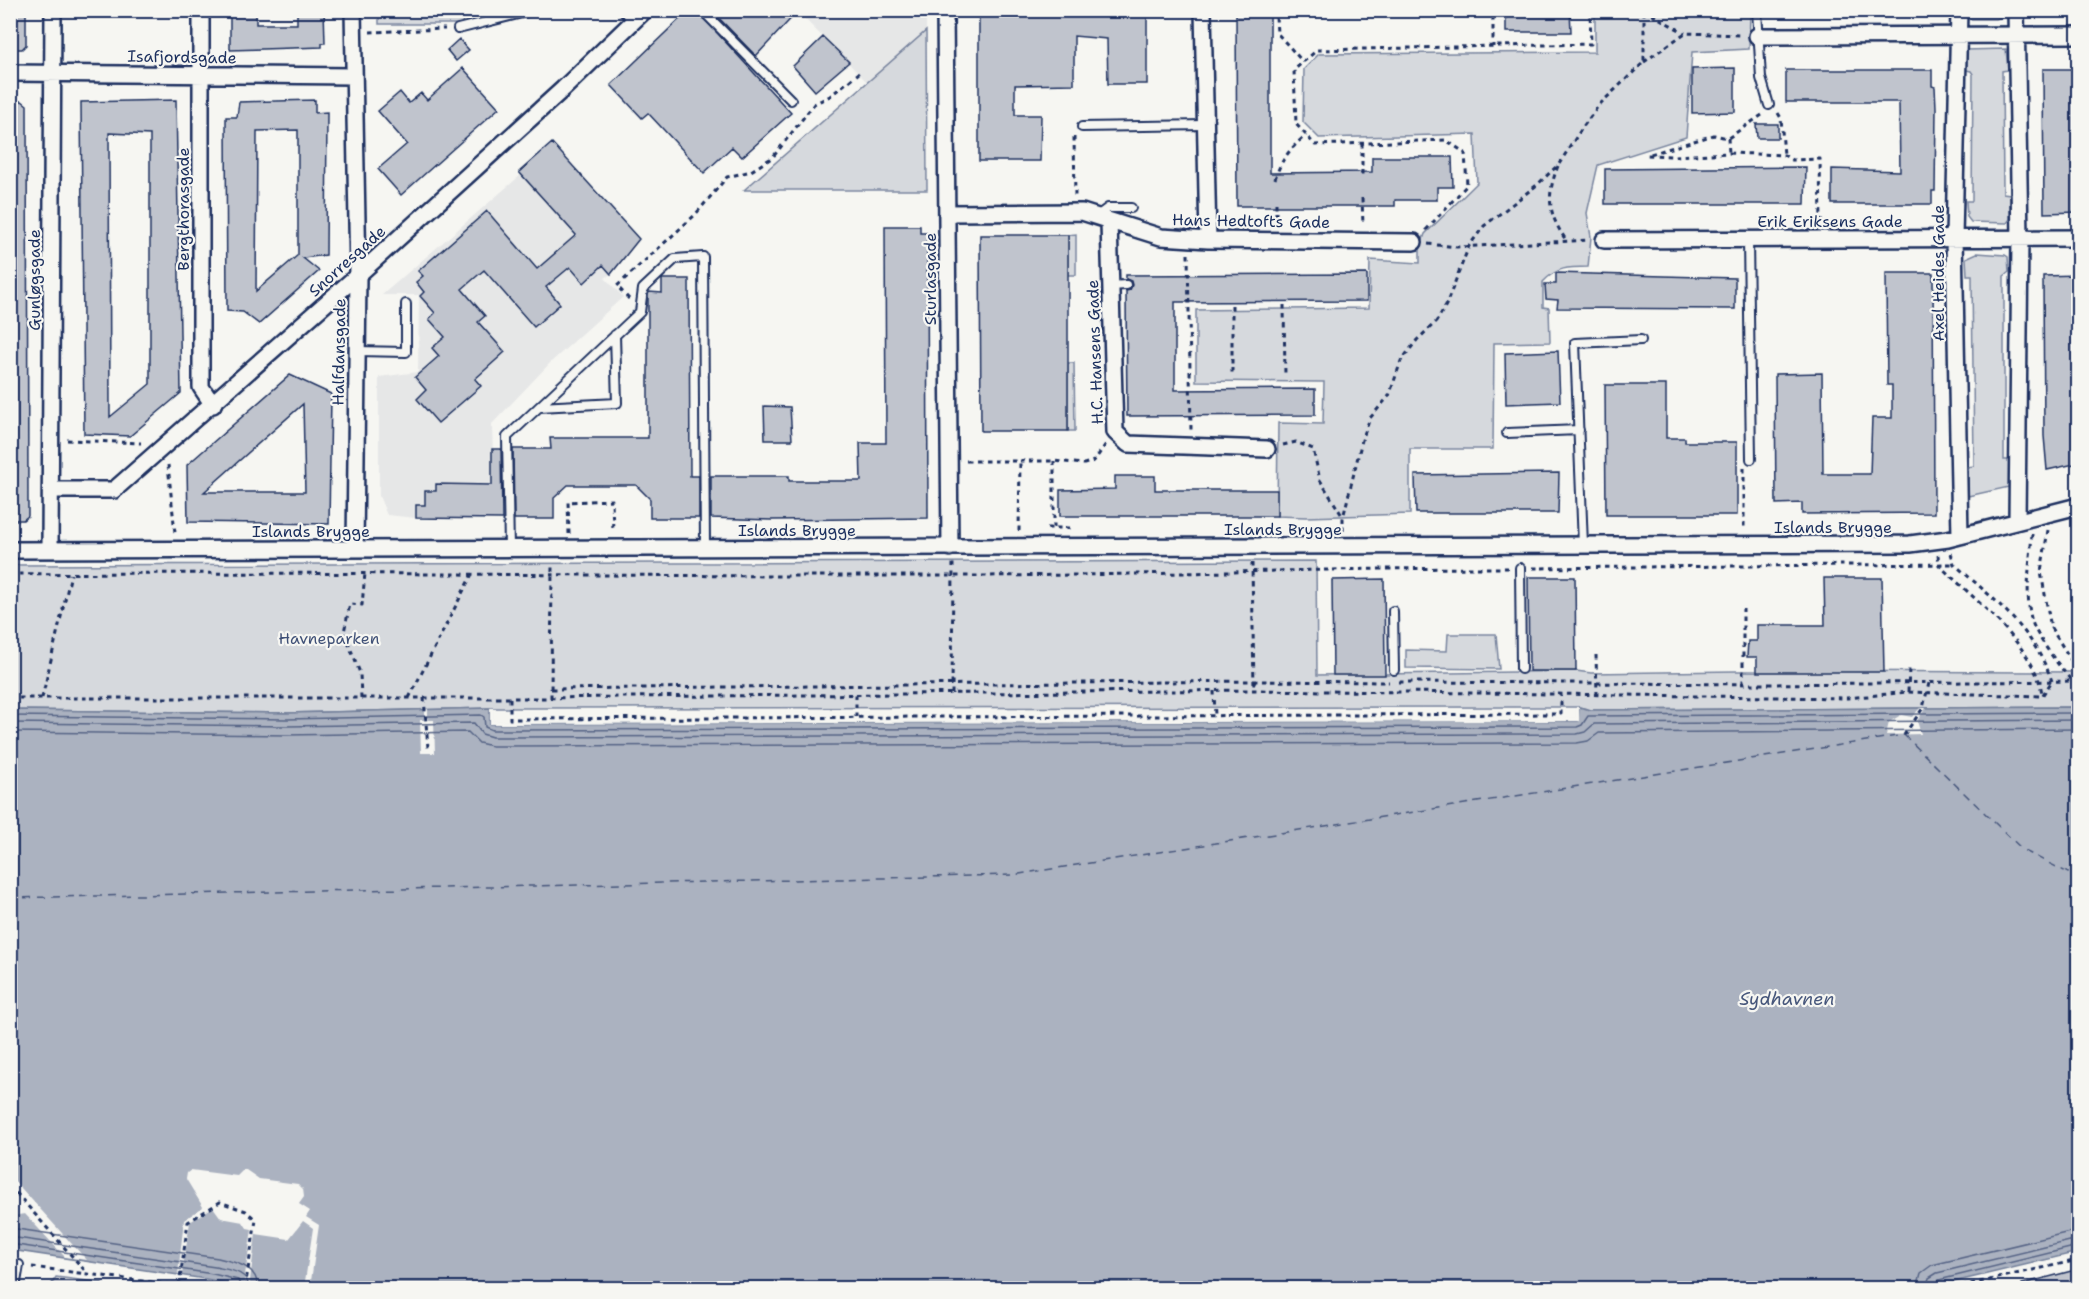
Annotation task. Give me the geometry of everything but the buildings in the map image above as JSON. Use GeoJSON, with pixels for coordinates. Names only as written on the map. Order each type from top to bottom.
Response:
{"type":"FeatureCollection","features":[{"type":"Feature","properties":{"kind":"street","name":"Gunløgsgade"},"geometry":{"type":"LineString","coordinates":[[50,550],[53,10]]}},
{"type":"Feature","properties":{"kind":"street","name":"Bergthorasgade"},"geometry":{"type":"LineString","coordinates":[[201,10],[201,387],[213,405]]}},
{"type":"Feature","properties":{"kind":"street","name":"Halfdansgade"},"geometry":{"type":"LineString","coordinates":[[353,10],[358,275],[355,549]]}},
{"type":"Feature","properties":{"kind":"street","name":"Sturlasgade"},"geometry":{"type":"LineString","coordinates":[[945,10],[951,554]]}},
{"type":"Feature","properties":{"kind":"street"},"geometry":{"type":"LineString","coordinates":[[1203,10],[1208,240]]}},
{"type":"Feature","properties":{"kind":"street","name":"Axel Heides Gade"},"geometry":{"type":"LineString","coordinates":[[1959,10],[1954,238],[1960,536]]}},
{"type":"Feature","properties":{"kind":"street"},"geometry":{"type":"LineString","coordinates":[[2016,10],[2025,519]]}},
{"type":"Feature","properties":{"kind":"street","name":"Snorresgade"},"geometry":{"type":"LineString","coordinates":[[51,490],[114,490],[358,275],[640,16]]}},
{"type":"Feature","properties":{"kind":"street"},"geometry":{"type":"LineString","coordinates":[[1757,36],[2079,35]]}},
{"type":"Feature","properties":{"kind":"street","name":"Isafjordsgade"},"geometry":{"type":"LineString","coordinates":[[10,73],[354,76]]}},
{"type":"Feature","properties":{"kind":"street","name":"Hans Hedtofts Gade"},"geometry":{"type":"LineString","coordinates":[[947,213],[1082,212],[1161,237],[1188,239],[1414,242]]}},
{"type":"Feature","properties":{"kind":"street","name":"H.C. Hansens Gade"},"geometry":{"type":"LineString","coordinates":[[1103,219],[1119,285],[1115,432],[1128,444],[1267,449]]}},
{"type":"Feature","properties":{"kind":"street"},"geometry":{"type":"LineString","coordinates":[[2020,238],[2079,238]]}},
{"type":"Feature","properties":{"kind":"street","name":"Erik Eriksens Gade"},"geometry":{"type":"LineString","coordinates":[[1604,240],[2020,238]]}},
{"type":"Feature","properties":{"kind":"street","name":"Islands Brygge"},"geometry":{"type":"LineString","coordinates":[[10,550],[705,548],[951,554],[1052,547],[1910,544],[1936,542],[2079,506]]}},
{"type":"Feature","properties":{"kind":"lane"},"geometry":{"type":"LineString","coordinates":[[458,29],[534,10]]}},
{"type":"Feature","properties":{"kind":"lane"},"geometry":{"type":"LineString","coordinates":[[622,10],[640,16]]}},
{"type":"Feature","properties":{"kind":"lane"},"geometry":{"type":"LineString","coordinates":[[702,10],[791,100]]}},
{"type":"Feature","properties":{"kind":"lane"},"geometry":{"type":"LineString","coordinates":[[1757,10],[1761,78],[1769,105]]}},
{"type":"Feature","properties":{"kind":"lane"},"geometry":{"type":"LineString","coordinates":[[1082,127],[1205,125]]}},
{"type":"Feature","properties":{"kind":"lane"},"geometry":{"type":"LineString","coordinates":[[1103,219],[1108,208],[1131,208]]}},
{"type":"Feature","properties":{"kind":"lane","name":"Erik Eriksens Gade"},"geometry":{"type":"LineString","coordinates":[[1748,240],[1751,459]]}},
{"type":"Feature","properties":{"kind":"lane"},"geometry":{"type":"LineString","coordinates":[[509,549],[507,437],[640,312],[643,289],[675,259],[703,257],[705,548]]}},
{"type":"Feature","properties":{"kind":"lane"},"geometry":{"type":"LineString","coordinates":[[357,351],[406,352],[406,304]]}},
{"type":"Feature","properties":{"kind":"lane"},"geometry":{"type":"LineString","coordinates":[[539,407],[616,403],[615,335]]}},
{"type":"Feature","properties":{"kind":"lane"},"geometry":{"type":"LineString","coordinates":[[1583,546],[1575,343],[1641,340]]}},
{"type":"Feature","properties":{"kind":"lane"},"geometry":{"type":"LineString","coordinates":[[1507,433],[1579,430]]}},
{"type":"Feature","properties":{"kind":"lane"},"geometry":{"type":"LineString","coordinates":[[1520,568],[1521,669]]}},
{"type":"Feature","properties":{"kind":"lane"},"geometry":{"type":"LineString","coordinates":[[1393,610],[1394,670]]}},
{"type":"Feature","properties":{"kind":"lane"},"geometry":{"type":"LineString","coordinates":[[15,1288],[19,1265]]}},
{"type":"Feature","properties":{"kind":"path"},"geometry":{"type":"LineString","coordinates":[[1414,242],[1467,185],[1466,153],[1446,140],[1315,145],[1296,124],[1294,70],[1317,50],[1591,44],[1590,10]]}},
{"type":"Feature","properties":{"kind":"path"},"geometry":{"type":"LineString","coordinates":[[1644,62],[1644,10],[1685,33],[1757,36]]}},
{"type":"Feature","properties":{"kind":"path"},"geometry":{"type":"LineString","coordinates":[[1493,17],[1493,46]]}},
{"type":"Feature","properties":{"kind":"path"},"geometry":{"type":"LineString","coordinates":[[1276,18],[1277,33],[1303,62]]}},
{"type":"Feature","properties":{"kind":"path"},"geometry":{"type":"LineString","coordinates":[[354,33],[458,29]]}},
{"type":"Feature","properties":{"kind":"path"},"geometry":{"type":"LineString","coordinates":[[1342,546],[1344,518],[1362,440],[1370,418],[1389,396],[1401,361],[1417,340],[1436,322],[1446,305],[1469,246],[1484,226],[1537,185],[1559,164],[1599,105],[1644,62],[1685,33]]}},
{"type":"Feature","properties":{"kind":"path"},"geometry":{"type":"LineString","coordinates":[[640,312],[617,286],[695,215],[727,177],[751,171],[773,158],[814,104],[830,96],[858,73]]}},
{"type":"Feature","properties":{"kind":"path"},"geometry":{"type":"LineString","coordinates":[[1784,156],[1781,118],[1769,105],[1761,115],[1728,138],[1714,135],[1647,155],[1729,153],[1784,156],[1791,160],[1820,159],[1821,239]]}},
{"type":"Feature","properties":{"kind":"path"},"geometry":{"type":"LineString","coordinates":[[1076,212],[1073,138],[1082,127]]}},
{"type":"Feature","properties":{"kind":"path"},"geometry":{"type":"LineString","coordinates":[[1275,179],[1279,164],[1306,135]]}},
{"type":"Feature","properties":{"kind":"path"},"geometry":{"type":"LineString","coordinates":[[1728,138],[1729,153]]}},
{"type":"Feature","properties":{"kind":"path"},"geometry":{"type":"LineString","coordinates":[[1362,143],[1362,178]]}},
{"type":"Feature","properties":{"kind":"path"},"geometry":{"type":"LineString","coordinates":[[1559,164],[1550,192],[1551,210],[1555,224],[1566,240]]}},
{"type":"Feature","properties":{"kind":"path"},"geometry":{"type":"LineString","coordinates":[[1362,198],[1362,207]]}},
{"type":"Feature","properties":{"kind":"path"},"geometry":{"type":"LineString","coordinates":[[1276,203],[1276,208]]}},
{"type":"Feature","properties":{"kind":"path"},"geometry":{"type":"LineString","coordinates":[[1188,239],[1191,447]]}},
{"type":"Feature","properties":{"kind":"path"},"geometry":{"type":"LineString","coordinates":[[1414,242],[1457,247],[1566,240],[1604,240]]}},
{"type":"Feature","properties":{"kind":"path"},"geometry":{"type":"LineString","coordinates":[[1232,304],[1232,377]]}},
{"type":"Feature","properties":{"kind":"path"},"geometry":{"type":"LineString","coordinates":[[1284,305],[1285,377]]}},
{"type":"Feature","properties":{"kind":"path"},"geometry":{"type":"LineString","coordinates":[[949,461],[1054,461],[1084,464],[1094,461],[1115,432]]}},
{"type":"Feature","properties":{"kind":"path"},"geometry":{"type":"LineString","coordinates":[[51,439],[167,445],[176,549]]}},
{"type":"Feature","properties":{"kind":"path"},"geometry":{"type":"LineString","coordinates":[[1267,449],[1296,442],[1313,449],[1320,480],[1344,518]]}},
{"type":"Feature","properties":{"kind":"path"},"geometry":{"type":"LineString","coordinates":[[1744,517],[1743,459],[1751,459]]}},
{"type":"Feature","properties":{"kind":"path"},"geometry":{"type":"LineString","coordinates":[[1018,548],[1020,461]]}},
{"type":"Feature","properties":{"kind":"path"},"geometry":{"type":"LineString","coordinates":[[1052,547],[1055,517],[1054,461]]}},
{"type":"Feature","properties":{"kind":"path"},"geometry":{"type":"LineString","coordinates":[[569,549],[568,502],[612,500],[614,549]]}},
{"type":"Feature","properties":{"kind":"path"},"geometry":{"type":"LineString","coordinates":[[2049,513],[2041,572],[2051,628],[2079,671]]}},
{"type":"Feature","properties":{"kind":"path"},"geometry":{"type":"LineString","coordinates":[[2025,519],[2031,620],[2055,661],[2071,681]]}},
{"type":"Feature","properties":{"kind":"path"},"geometry":{"type":"LineString","coordinates":[[1936,542],[1939,565],[2016,640],[2041,682],[2042,696]]}},
{"type":"Feature","properties":{"kind":"path"},"geometry":{"type":"LineString","coordinates":[[1254,547],[1252,572],[1254,690]]}},
{"type":"Feature","properties":{"kind":"path"},"geometry":{"type":"LineString","coordinates":[[551,698],[552,549]]}},
{"type":"Feature","properties":{"kind":"path"},"geometry":{"type":"LineString","coordinates":[[951,554],[953,576],[952,693]]}},
{"type":"Feature","properties":{"kind":"path"},"geometry":{"type":"LineString","coordinates":[[10,574],[953,576],[1252,572],[1358,568],[1954,564],[2009,612],[2044,661],[2052,681]]}},
{"type":"Feature","properties":{"kind":"path"},"geometry":{"type":"LineString","coordinates":[[42,698],[71,573]]}},
{"type":"Feature","properties":{"kind":"path"},"geometry":{"type":"LineString","coordinates":[[361,698],[360,673],[344,632],[350,604],[362,605],[365,573]]}},
{"type":"Feature","properties":{"kind":"path"},"geometry":{"type":"LineString","coordinates":[[410,698],[472,574]]}},
{"type":"Feature","properties":{"kind":"path"},"geometry":{"type":"LineString","coordinates":[[1743,609],[1743,684]]}},
{"type":"Feature","properties":{"kind":"path"},"geometry":{"type":"LineString","coordinates":[[1596,655],[1597,695]]}},
{"type":"Feature","properties":{"kind":"path"},"geometry":{"type":"LineString","coordinates":[[1908,692],[1909,668]]}},
{"type":"Feature","properties":{"kind":"path"},"geometry":{"type":"LineString","coordinates":[[551,689],[1253,681],[1743,684],[2079,681]]}},
{"type":"Feature","properties":{"kind":"path"},"geometry":{"type":"LineString","coordinates":[[2042,696],[2052,681]]}},
{"type":"Feature","properties":{"kind":"path"},"geometry":{"type":"LineString","coordinates":[[1904,735],[1923,708],[1929,682]]}},
{"type":"Feature","properties":{"kind":"path"},"geometry":{"type":"LineString","coordinates":[[10,698],[551,698],[1254,690],[1847,698],[1908,692],[2042,696]]}},
{"type":"Feature","properties":{"kind":"path"},"geometry":{"type":"LineString","coordinates":[[1214,691],[1215,716]]}},
{"type":"Feature","properties":{"kind":"path"},"geometry":{"type":"LineString","coordinates":[[856,694],[856,717]]}},
{"type":"Feature","properties":{"kind":"path"},"geometry":{"type":"LineString","coordinates":[[510,698],[510,719],[1561,714],[1561,694]]}},
{"type":"Feature","properties":{"kind":"path"},"geometry":{"type":"LineString","coordinates":[[424,698],[428,748]]}},
{"type":"Feature","properties":{"kind":"path"},"geometry":{"type":"LineString","coordinates":[[10,1186],[88,1274]]}},
{"type":"Feature","properties":{"kind":"path"},"geometry":{"type":"LineString","coordinates":[[179,1286],[188,1222],[220,1202],[246,1211],[256,1220],[245,1288]]}},
{"type":"Feature","properties":{"kind":"path"},"geometry":{"type":"LineString","coordinates":[[1953,1288],[2079,1260]]}},
{"type":"Feature","properties":{"kind":"path"},"geometry":{"type":"LineString","coordinates":[[19,1265],[197,1288]]}},
{"type":"Feature","properties":{"kind":"shaded area"},"geometry":{"type":"Polygon","coordinates":[[[797,11],[926,11],[926,31],[867,82],[797,11]]]}},
{"type":"Feature","properties":{"kind":"shaded area"},"geometry":{"type":"Polygon","coordinates":[[[522,174],[611,274],[605,278],[623,297],[551,362],[492,424],[495,519],[416,518],[387,515],[379,496],[379,377],[418,372],[419,295],[382,295],[522,174]]]}},
{"type":"Feature","properties":{"kind":"green space"},"geometry":{"type":"Polygon","coordinates":[[[1595,11],[1750,11],[1749,49],[1692,52],[1686,137],[1598,165],[1587,213],[1591,237],[1588,267],[1563,269],[1553,273],[1543,282],[1543,307],[1549,308],[1550,342],[1494,343],[1493,449],[1410,449],[1410,514],[1277,516],[1278,423],[1323,424],[1324,382],[1196,381],[1196,310],[1369,308],[1370,260],[1420,263],[1420,248],[1425,234],[1477,183],[1475,134],[1319,138],[1303,122],[1304,69],[1319,54],[1595,52],[1595,11]]]}},
{"type":"Feature","properties":{"kind":"green space"},"geometry":{"type":"Polygon","coordinates":[[[1966,11],[2008,11],[2008,15],[1996,19],[1967,19],[1966,11]]]}},
{"type":"Feature","properties":{"kind":"green space"},"geometry":{"type":"Polygon","coordinates":[[[379,15],[461,15],[463,24],[379,24],[379,15]]]}},
{"type":"Feature","properties":{"kind":"green space"},"geometry":{"type":"Polygon","coordinates":[[[926,31],[927,190],[744,190],[926,31]]]}},
{"type":"Feature","properties":{"kind":"green space"},"geometry":{"type":"Polygon","coordinates":[[[2006,49],[2008,70],[2002,71],[2003,193],[2010,194],[2010,219],[2007,223],[1971,222],[1967,217],[1966,201],[1972,201],[1973,74],[1966,70],[1965,50],[2006,49]]]}},
{"type":"Feature","properties":{"kind":"green space"},"geometry":{"type":"Polygon","coordinates":[[[1076,234],[1076,275],[1068,275],[1068,235],[1076,234]]]}},
{"type":"Feature","properties":{"kind":"green space"},"geometry":{"type":"Polygon","coordinates":[[[1977,253],[2008,257],[2009,272],[2004,276],[2004,460],[2010,460],[2009,487],[1968,496],[1968,467],[1974,466],[1972,275],[1967,275],[1966,258],[1977,253]]]}},
{"type":"Feature","properties":{"kind":"green space"},"geometry":{"type":"Polygon","coordinates":[[[1068,363],[1074,363],[1075,431],[1068,431],[1068,363]]]}},
{"type":"Feature","properties":{"kind":"green space","name":"Havneparken"},"geometry":{"type":"Polygon","coordinates":[[[1316,561],[1317,675],[1576,671],[1591,673],[2078,672],[2078,707],[1591,710],[1579,707],[490,708],[287,713],[11,710],[11,565],[1316,561]]]}},
{"type":"Feature","properties":{"kind":"green space"},"geometry":{"type":"Polygon","coordinates":[[[1448,634],[1496,634],[1499,669],[1406,668],[1406,650],[1447,651],[1448,634]]]}},
{"type":"Feature","properties":{"kind":"green space"},"geometry":{"type":"Polygon","coordinates":[[[56,1277],[102,1283],[101,1288],[55,1288],[51,1285],[56,1277]]]}},
{"type":"Feature","properties":{"kind":"water","name":"Sydhavnen"},"geometry":{"type":"Polygon","coordinates":[[[1579,707],[1591,710],[2078,707],[2078,1252],[1929,1288],[246,1288],[212,1280],[11,1250],[11,710],[287,713],[490,708],[490,724],[1578,721],[1579,707]]]}},
{"type":"Feature","properties":{"kind":"pier"},"geometry":{"type":"Polygon","coordinates":[[[1576,707],[1579,707],[1579,721],[490,724],[490,708],[493,708],[493,721],[1576,718],[1576,707]]]}},
{"type":"Feature","properties":{"kind":"pier"},"geometry":{"type":"Polygon","coordinates":[[[1920,708],[1926,708],[1917,721],[1921,734],[1886,735],[1889,722],[1901,715],[1912,717],[1920,708]]]}},
{"type":"Feature","properties":{"kind":"pier"},"geometry":{"type":"Polygon","coordinates":[[[428,709],[428,720],[434,720],[435,753],[421,753],[420,720],[424,720],[424,710],[428,709]]]}},
{"type":"Feature","properties":{"kind":"pier"},"geometry":{"type":"Polygon","coordinates":[[[191,1170],[237,1176],[246,1170],[259,1179],[298,1184],[303,1189],[304,1197],[299,1204],[310,1211],[306,1217],[319,1225],[310,1288],[304,1288],[313,1228],[303,1221],[289,1239],[256,1234],[249,1288],[243,1288],[252,1229],[247,1228],[243,1222],[221,1218],[213,1207],[190,1222],[182,1275],[178,1274],[184,1220],[203,1207],[186,1179],[187,1173],[191,1170]]]}},
{"type":"Feature","properties":{"kind":"pier"},"geometry":{"type":"Polygon","coordinates":[[[11,1177],[87,1260],[65,1257],[25,1214],[11,1216],[11,1177]]]}},
{"type":"Feature","properties":{"kind":"ferry route"},"geometry":{"type":"LineString","coordinates":[[10,898],[1013,875],[1904,735],[2023,850],[2078,878]]}}]}
